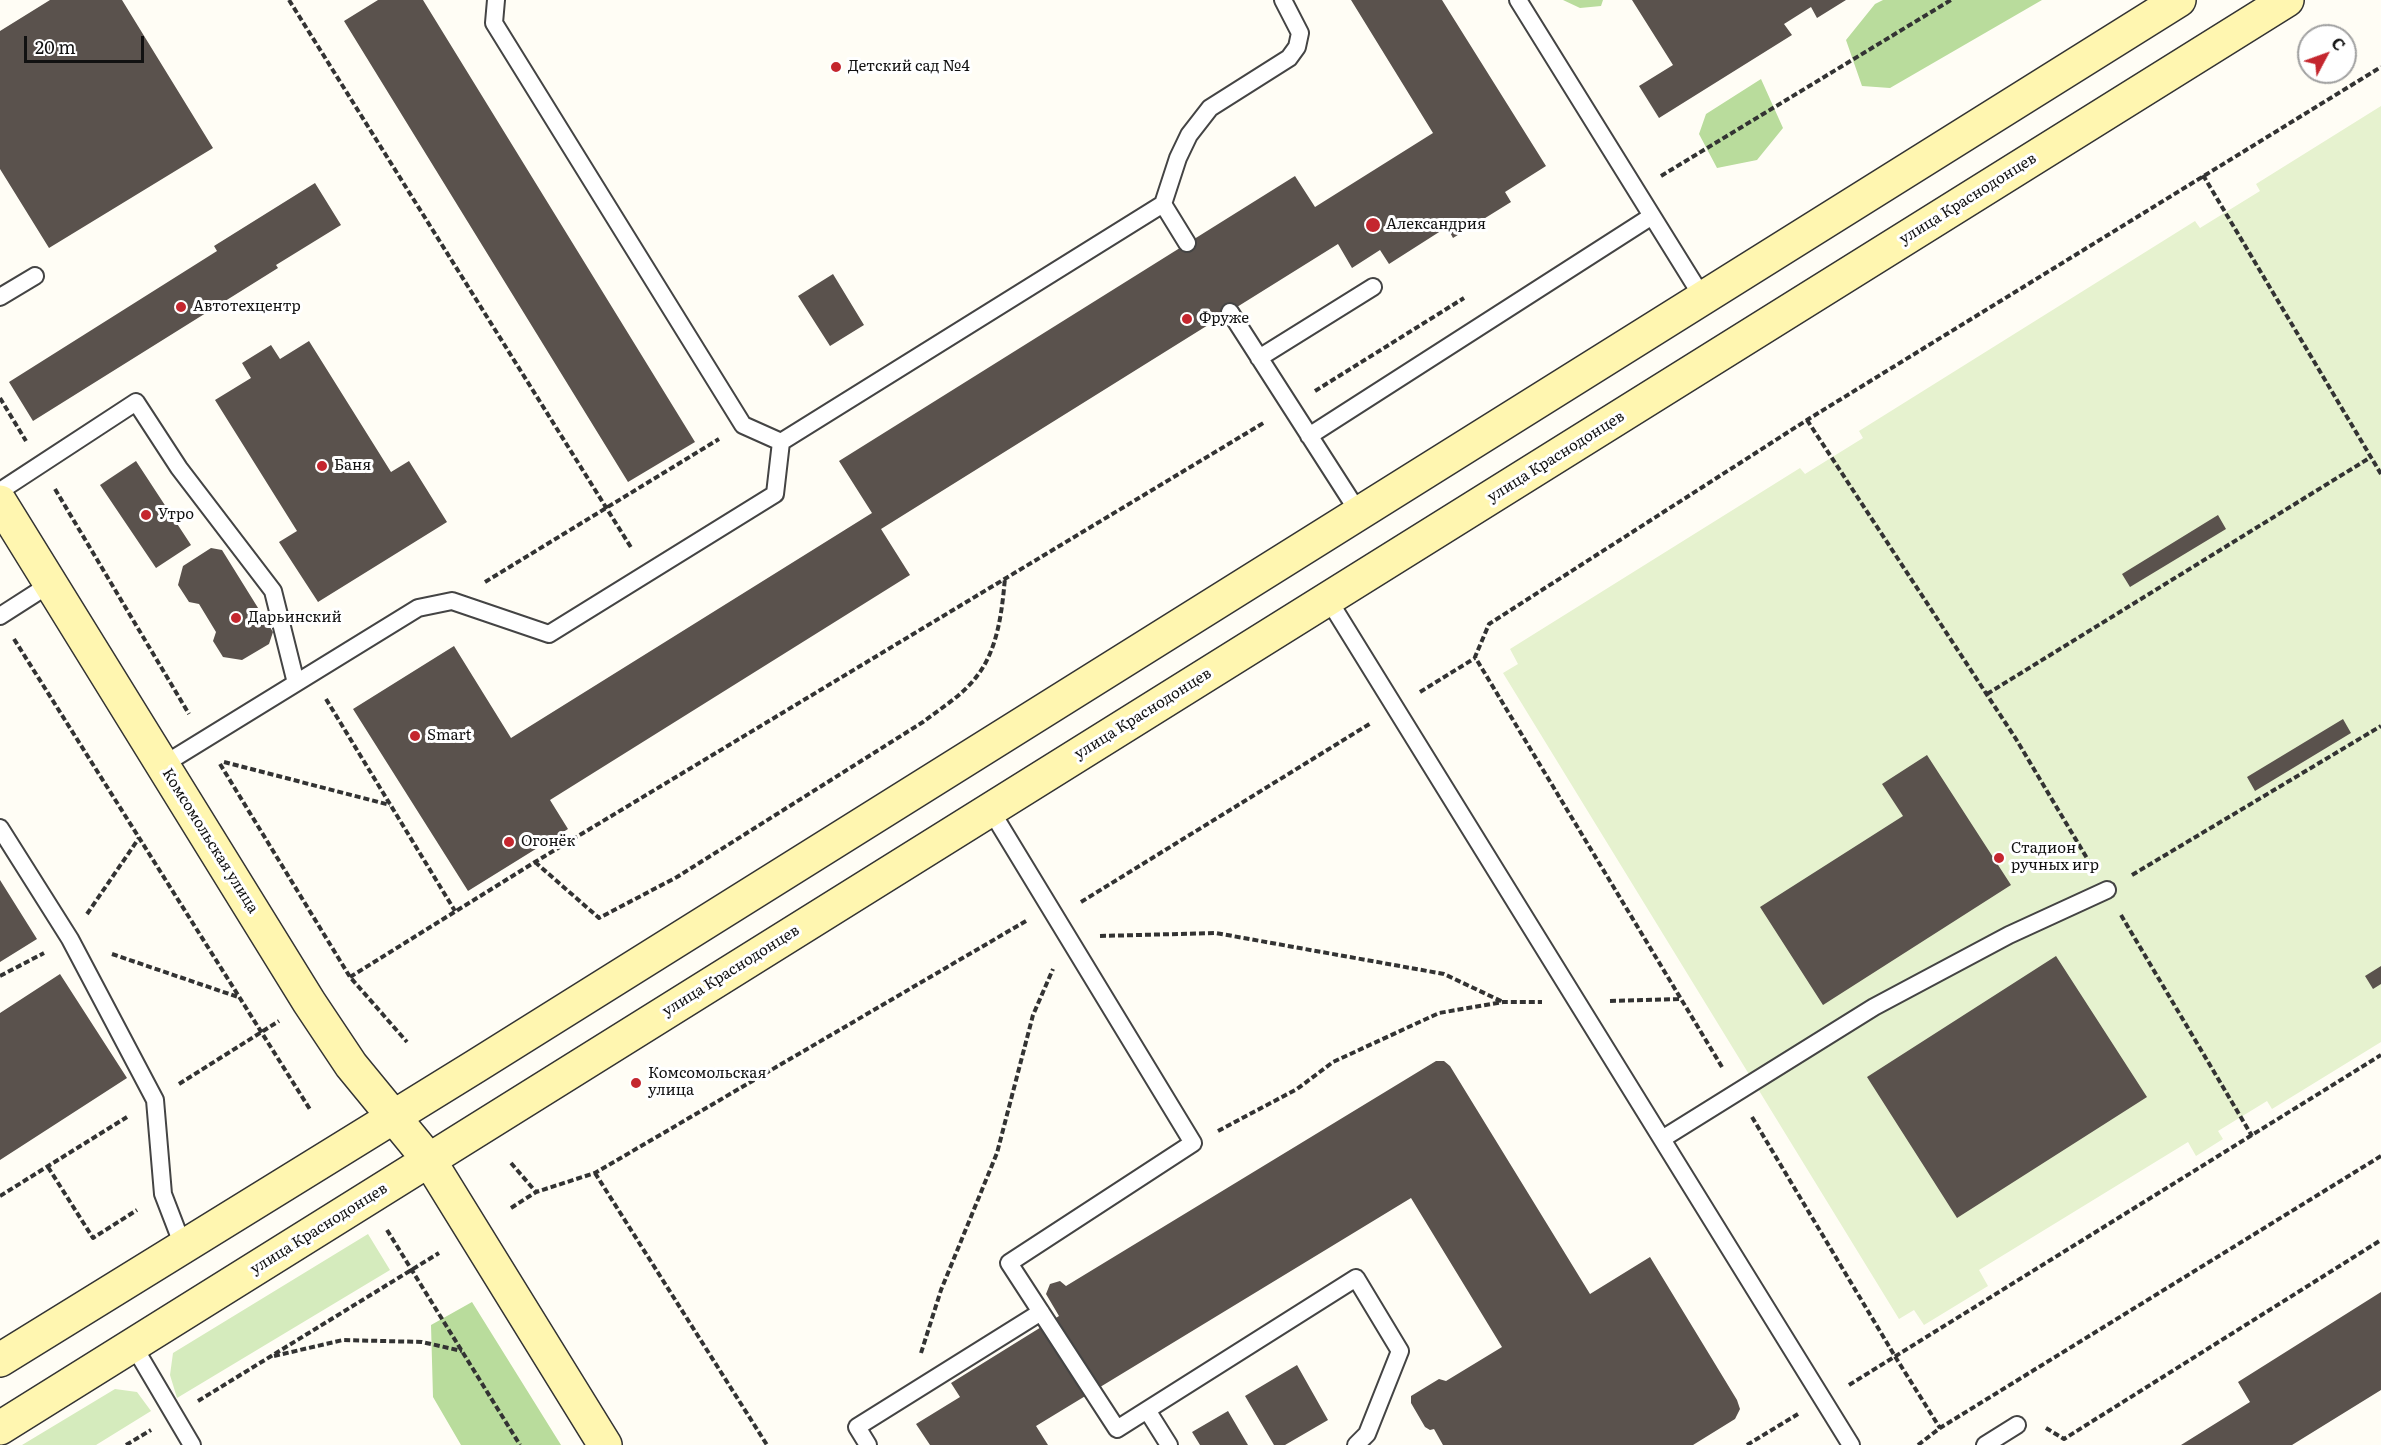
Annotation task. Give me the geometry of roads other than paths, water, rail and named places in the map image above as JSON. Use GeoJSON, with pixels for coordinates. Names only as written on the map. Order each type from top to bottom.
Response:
{"type":"FeatureCollection","features":[{"type":"Feature","properties":{"kind":"main road"},"geometry":{"type":"LineString","coordinates":[[0,1360],[393,1117],[2179,0]]}},
{"type":"Feature","properties":{"kind":"main road","name":"улица Краснодонцев"},"geometry":{"type":"LineString","coordinates":[[0,1428],[2287,0]]}},
{"type":"Feature","properties":{"kind":"main road","name":"Комсомольская улица"},"geometry":{"type":"LineString","coordinates":[[0,502],[309,1002],[351,1065],[429,1160],[605,1445]]}},
{"type":"Feature","properties":{"kind":"lane"},"geometry":{"type":"LineString","coordinates":[[496,0],[494,23],[743,425],[781,442]]}},
{"type":"Feature","properties":{"kind":"lane"},"geometry":{"type":"LineString","coordinates":[[781,442],[1163,204],[1178,158],[1189,135],[1210,108],[1289,58],[1297,47],[1300,33],[1283,0]]}},
{"type":"Feature","properties":{"kind":"lane"},"geometry":{"type":"LineString","coordinates":[[1518,0],[1702,298]]}},
{"type":"Feature","properties":{"kind":"lane"},"geometry":{"type":"LineString","coordinates":[[1163,204],[1187,243]]}},
{"type":"Feature","properties":{"kind":"lane"},"geometry":{"type":"LineString","coordinates":[[1309,436],[1652,216]]}},
{"type":"Feature","properties":{"kind":"lane"},"geometry":{"type":"LineString","coordinates":[[0,297],[34,276]]}},
{"type":"Feature","properties":{"kind":"lane"},"geometry":{"type":"LineString","coordinates":[[1259,358],[1373,287]]}},
{"type":"Feature","properties":{"kind":"lane"},"geometry":{"type":"LineString","coordinates":[[1230,312],[1359,513]]}},
{"type":"Feature","properties":{"kind":"lane"},"geometry":{"type":"LineString","coordinates":[[0,491],[136,402],[179,468],[273,591],[303,678]]}},
{"type":"Feature","properties":{"kind":"lane"},"geometry":{"type":"LineString","coordinates":[[163,765],[418,608],[452,601],[549,634],[775,494],[781,442]]}},
{"type":"Feature","properties":{"kind":"lane"},"geometry":{"type":"LineString","coordinates":[[0,616],[50,584]]}},
{"type":"Feature","properties":{"kind":"lane"},"geometry":{"type":"LineString","coordinates":[[1328,599],[1851,1445]]}},
{"type":"Feature","properties":{"kind":"lane"},"geometry":{"type":"LineString","coordinates":[[990,809],[1193,1143],[1009,1263],[1117,1429],[1356,1278],[1400,1351],[1367,1434],[1356,1445]]}},
{"type":"Feature","properties":{"kind":"lane"},"geometry":{"type":"LineString","coordinates":[[0,828],[70,939],[155,1100],[163,1194],[183,1246]]}},
{"type":"Feature","properties":{"kind":"lane"},"geometry":{"type":"LineString","coordinates":[[1662,1139],[1874,1007],[2008,935],[2107,890]]}},
{"type":"Feature","properties":{"kind":"lane"},"geometry":{"type":"LineString","coordinates":[[868,1445],[857,1427],[1041,1312]]}},
{"type":"Feature","properties":{"kind":"lane"},"geometry":{"type":"LineString","coordinates":[[133,1345],[192,1445]]}},
{"type":"Feature","properties":{"kind":"lane"},"geometry":{"type":"LineString","coordinates":[[1147,1410],[1169,1445]]}},
{"type":"Feature","properties":{"kind":"lane"},"geometry":{"type":"LineString","coordinates":[[1985,1445],[2017,1425]]}},
{"type":"Feature","properties":{"kind":"place","name":"Детский сад №4"},"geometry":{"type":"Point","coordinates":[836,67]}},
{"type":"Feature","properties":{"kind":"place","name":"Александрия"},"geometry":{"type":"Point","coordinates":[1373,225]}},
{"type":"Feature","properties":{"kind":"place","name":"Автотехцентр"},"geometry":{"type":"Point","coordinates":[181,307]}},
{"type":"Feature","properties":{"kind":"place","name":"Фруже"},"geometry":{"type":"Point","coordinates":[1187,319]}},
{"type":"Feature","properties":{"kind":"place","name":"Баня"},"geometry":{"type":"Point","coordinates":[322,466]}},
{"type":"Feature","properties":{"kind":"place","name":"Утро"},"geometry":{"type":"Point","coordinates":[146,515]}},
{"type":"Feature","properties":{"kind":"place","name":"Дарьинский"},"geometry":{"type":"Point","coordinates":[236,618]}},
{"type":"Feature","properties":{"kind":"place","name":"Smart"},"geometry":{"type":"Point","coordinates":[415,736]}},
{"type":"Feature","properties":{"kind":"place","name":"Огонёк"},"geometry":{"type":"Point","coordinates":[509,842]}},
{"type":"Feature","properties":{"kind":"place","name":"Стадион ручных игр"},"geometry":{"type":"Point","coordinates":[1999,858]}},
{"type":"Feature","properties":{"kind":"place","name":"Комсомольская улица"},"geometry":{"type":"Point","coordinates":[636,1083]}}]}
